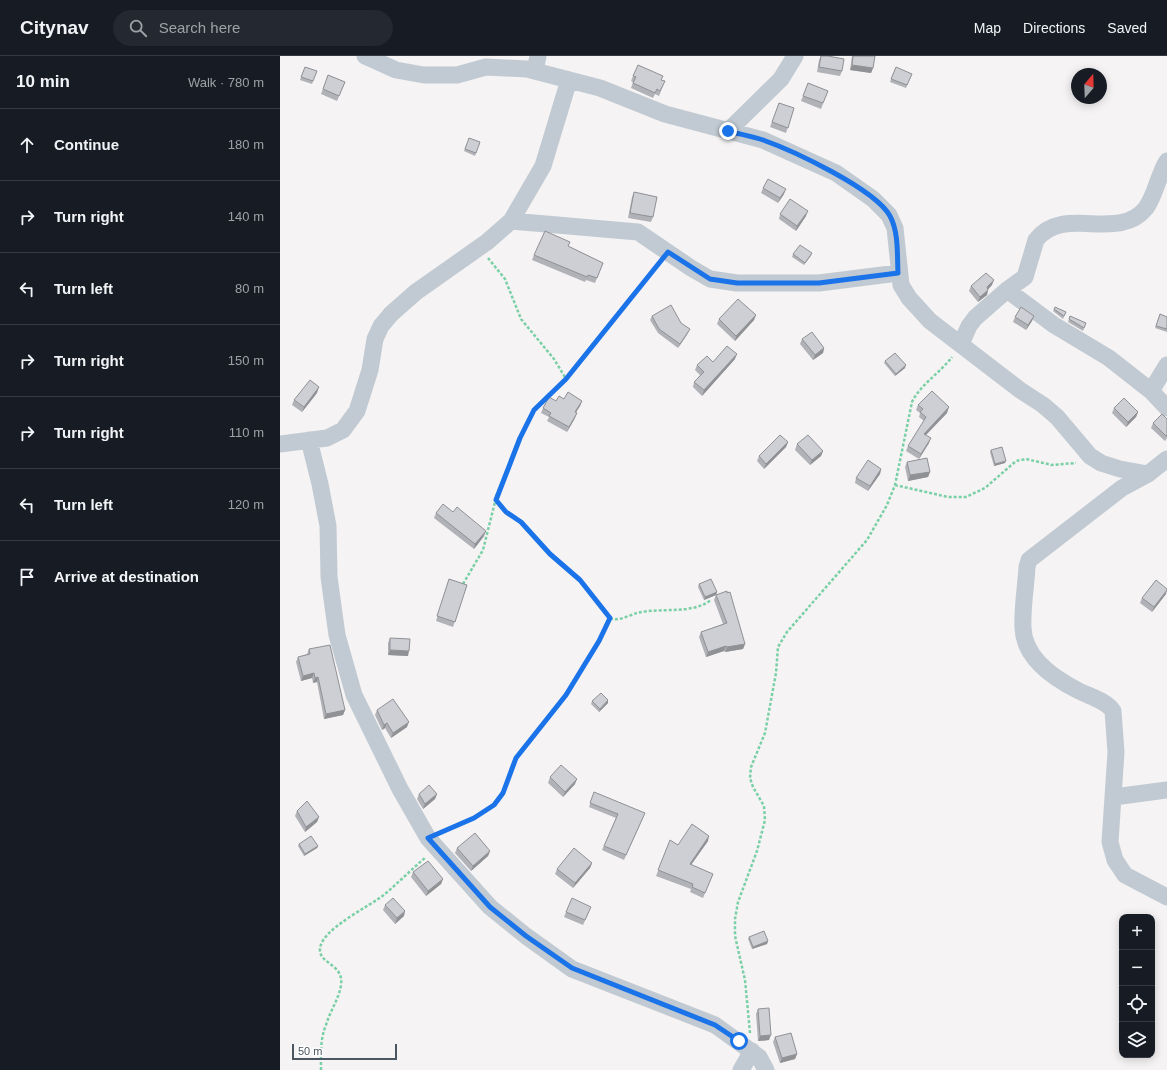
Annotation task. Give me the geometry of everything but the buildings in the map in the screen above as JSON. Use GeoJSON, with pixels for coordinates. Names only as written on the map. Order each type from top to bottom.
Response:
{"type":"FeatureCollection","features":[{"type":"Feature","properties":{"kind":"street"},"geometry":{"type":"LineString","coordinates":[[365,56],[396,70],[424,75],[457,76],[486,67],[537,64],[569,80],[600,88],[665,114],[763,140],[836,173],[873,199],[889,215],[895,228],[898,273],[901,285],[909,298],[930,321],[1020,390],[1043,405],[1057,417],[1090,456],[1101,463],[1120,469],[1148,474]]}},
{"type":"Feature","properties":{"kind":"street"},"geometry":{"type":"LineString","coordinates":[[728,131],[781,79],[795,56]]}},
{"type":"Feature","properties":{"kind":"street"},"geometry":{"type":"LineString","coordinates":[[280,444],[327,438],[342,430],[357,411],[370,370],[375,339],[381,326],[391,314],[416,292],[479,248],[511,221],[544,166],[569,80]]}},
{"type":"Feature","properties":{"kind":"street"},"geometry":{"type":"LineString","coordinates":[[961,344],[969,326],[975,318],[1007,290],[1025,277],[1036,240],[1040,235],[1051,228],[1067,222],[1101,225],[1121,223],[1138,216],[1146,208],[1153,196],[1167,161]]}},
{"type":"Feature","properties":{"kind":"street"},"geometry":{"type":"LineString","coordinates":[[511,221],[638,232],[710,279],[737,283],[819,283],[898,273]]}},
{"type":"Feature","properties":{"kind":"street"},"geometry":{"type":"LineString","coordinates":[[1007,290],[1054,325],[1109,358],[1151,391],[1167,408]]}},
{"type":"Feature","properties":{"kind":"street"},"geometry":{"type":"LineString","coordinates":[[1151,391],[1167,365]]}},
{"type":"Feature","properties":{"kind":"street"},"geometry":{"type":"LineString","coordinates":[[309,440],[320,484],[328,526],[328,577],[337,635],[354,695],[400,789],[432,843],[490,907],[526,936],[572,968],[715,1025],[759,1057],[766,1070]]}},
{"type":"Feature","properties":{"kind":"street"},"geometry":{"type":"LineString","coordinates":[[1167,459],[1148,474],[1122,488],[1029,560],[1027,567],[1023,628],[1031,651],[1040,664],[1054,676],[1105,704],[1113,711],[1116,752],[1110,842],[1114,860],[1125,874],[1167,897]]}},
{"type":"Feature","properties":{"kind":"street"},"geometry":{"type":"LineString","coordinates":[[1114,796],[1167,790]]}},
{"type":"Feature","properties":{"kind":"street"},"geometry":{"type":"LineString","coordinates":[[740,1070],[752,1051]]}},
{"type":"Feature","properties":{"kind":"path"},"geometry":{"type":"LineString","coordinates":[[479,248],[505,278],[521,319],[554,359],[566,379]]}},
{"type":"Feature","properties":{"kind":"path"},"geometry":{"type":"LineString","coordinates":[[463,584],[483,550],[496,500],[520,438],[534,410],[566,379],[668,252]]}},
{"type":"Feature","properties":{"kind":"path"},"geometry":{"type":"LineString","coordinates":[[752,1051],[745,980],[735,936],[735,919],[738,902],[757,851],[765,820],[764,806],[753,787],[750,778],[751,767],[765,733],[776,672],[778,648],[787,632],[867,540],[895,485],[912,402],[916,394],[945,366],[961,344]]}},
{"type":"Feature","properties":{"kind":"path"},"geometry":{"type":"LineString","coordinates":[[895,485],[948,497],[966,497],[985,488],[1016,462],[1026,460],[1056,465],[1101,463]]}},
{"type":"Feature","properties":{"kind":"path"},"geometry":{"type":"LineString","coordinates":[[496,500],[506,512],[521,522],[550,554],[580,580],[610,618],[617,620],[646,611],[698,607],[711,600]]}},
{"type":"Feature","properties":{"kind":"path"},"geometry":{"type":"LineString","coordinates":[[321,1070],[320,1046],[325,1026],[340,990],[342,980],[339,972],[334,966],[322,957],[320,950],[322,942],[343,921],[384,894],[402,877],[432,843],[494,805],[503,793],[516,758],[566,695],[599,641],[610,618]]}},
{"type":"Feature","properties":{"kind":"route"},"geometry":{"type":"LineString","coordinates":[[728,131],[763,140],[836,173],[873,199],[889,215],[895,228],[898,273],[819,283],[737,283],[710,279],[690,268],[668,252],[566,379],[534,410],[520,438],[497,494],[496,500],[506,512],[518,518],[550,554],[580,580],[598,605],[610,618],[599,641],[566,695],[516,758],[503,793],[494,805],[474,818],[428,838],[490,907],[526,936],[572,968],[715,1025],[739,1041]]}}]}
